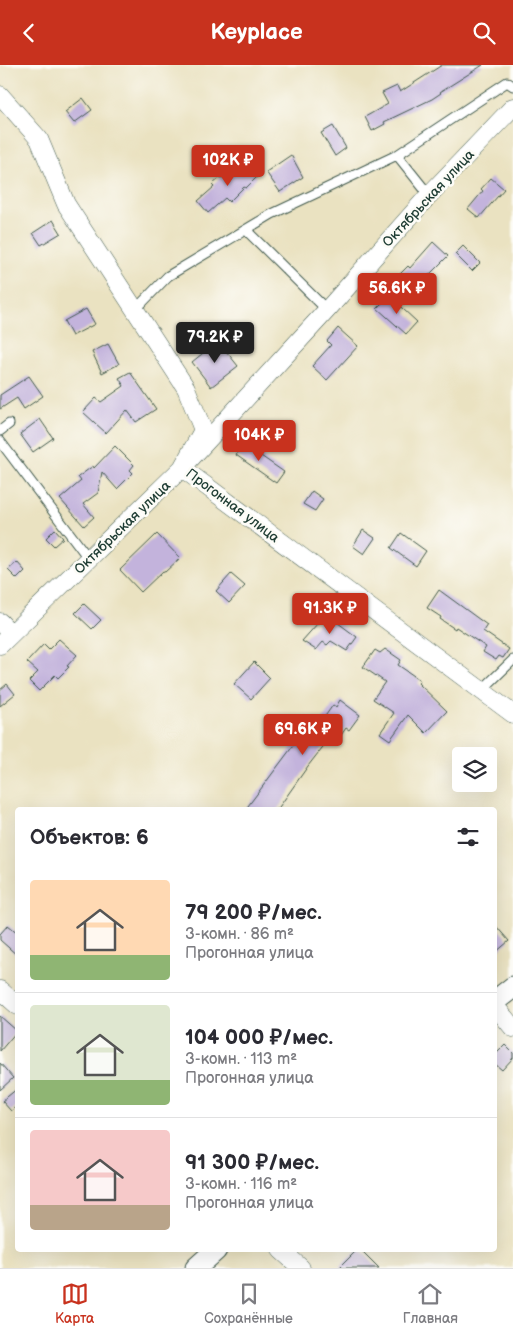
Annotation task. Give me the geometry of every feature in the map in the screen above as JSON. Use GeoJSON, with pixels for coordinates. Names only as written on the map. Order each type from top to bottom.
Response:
{"type":"FeatureCollection","features":[{"type":"Feature","properties":{"kind":"street","name":"Прогонная улица"},"geometry":{"type":"LineString","coordinates":[[0,95],[39,139],[66,204],[186,388],[203,430],[182,468],[513,714]]}},
{"type":"Feature","properties":{"kind":"street","name":"Октябрьская улица"},"geometry":{"type":"LineString","coordinates":[[4,634],[88,559],[182,468],[328,310],[428,195],[513,107]]}},
{"type":"Feature","properties":{"kind":"street"},"geometry":{"type":"LineString","coordinates":[[497,999],[513,987]]}},
{"type":"Feature","properties":{"kind":"street"},"geometry":{"type":"LineString","coordinates":[[0,989],[15,1003]]}},
{"type":"Feature","properties":{"kind":"street"},"geometry":{"type":"LineString","coordinates":[[497,1008],[513,1028]]}},
{"type":"Feature","properties":{"kind":"street"},"geometry":{"type":"LineString","coordinates":[[196,1268],[214,1252]]}},
{"type":"Feature","properties":{"kind":"street"},"geometry":{"type":"LineString","coordinates":[[283,1252],[301,1268]]}},
{"type":"Feature","properties":{"kind":"lane"},"geometry":{"type":"LineString","coordinates":[[135,310],[168,276],[272,214],[397,155],[507,81],[513,86]]}},
{"type":"Feature","properties":{"kind":"lane"},"geometry":{"type":"LineString","coordinates":[[397,155],[428,195]]}},
{"type":"Feature","properties":{"kind":"lane"},"geometry":{"type":"LineString","coordinates":[[246,230],[328,310]]}},
{"type":"Feature","properties":{"kind":"lane"},"geometry":{"type":"LineString","coordinates":[[0,431],[9,423]]}},
{"type":"Feature","properties":{"kind":"lane"},"geometry":{"type":"LineString","coordinates":[[0,441],[88,559]]}},
{"type":"Feature","properties":{"kind":"lane"},"geometry":{"type":"LineString","coordinates":[[481,691],[513,660]]}},
{"type":"Feature","properties":{"kind":"building"},"geometry":{"type":"Polygon","coordinates":[[[442,65],[483,65],[432,99],[384,122],[385,124],[372,131],[365,117],[388,104],[382,93],[397,86],[400,92],[442,65]]]}},
{"type":"Feature","properties":{"kind":"building"},"geometry":{"type":"Polygon","coordinates":[[[83,98],[92,110],[74,123],[65,112],[83,98]]]}},
{"type":"Feature","properties":{"kind":"building"},"geometry":{"type":"Polygon","coordinates":[[[333,126],[346,148],[335,156],[321,133],[333,126]]]}},
{"type":"Feature","properties":{"kind":"building"},"geometry":{"type":"Polygon","coordinates":[[[291,155],[303,177],[280,192],[266,172],[291,155]]]}},
{"type":"Feature","properties":{"kind":"building"},"geometry":{"type":"Polygon","coordinates":[[[241,161],[257,177],[229,202],[225,198],[208,213],[198,201],[214,187],[212,185],[241,161]]]}},
{"type":"Feature","properties":{"kind":"building"},"geometry":{"type":"Polygon","coordinates":[[[491,178],[504,189],[479,218],[468,209],[491,178]]]}},
{"type":"Feature","properties":{"kind":"building"},"geometry":{"type":"Polygon","coordinates":[[[53,220],[61,233],[41,245],[33,233],[53,220]]]}},
{"type":"Feature","properties":{"kind":"building"},"geometry":{"type":"Polygon","coordinates":[[[433,242],[448,256],[423,281],[425,283],[417,292],[400,274],[408,266],[410,268],[433,242]]]}},
{"type":"Feature","properties":{"kind":"building"},"geometry":{"type":"Polygon","coordinates":[[[463,246],[480,263],[472,271],[455,254],[463,246]]]}},
{"type":"Feature","properties":{"kind":"building"},"geometry":{"type":"Polygon","coordinates":[[[389,296],[417,322],[406,334],[377,308],[389,296]]]}},
{"type":"Feature","properties":{"kind":"building"},"geometry":{"type":"Polygon","coordinates":[[[86,309],[95,324],[72,336],[64,321],[86,309]]]}},
{"type":"Feature","properties":{"kind":"building"},"geometry":{"type":"Polygon","coordinates":[[[338,328],[358,346],[327,380],[312,366],[331,345],[327,341],[338,328]]]}},
{"type":"Feature","properties":{"kind":"building"},"geometry":{"type":"Polygon","coordinates":[[[218,341],[238,366],[211,387],[192,362],[218,341]]]}},
{"type":"Feature","properties":{"kind":"building"},"geometry":{"type":"Polygon","coordinates":[[[108,344],[119,364],[102,373],[92,352],[108,344]]]}},
{"type":"Feature","properties":{"kind":"building"},"geometry":{"type":"Polygon","coordinates":[[[130,372],[156,409],[136,422],[127,410],[106,433],[83,412],[96,398],[101,402],[124,386],[119,378],[130,372]]]}},
{"type":"Feature","properties":{"kind":"building"},"geometry":{"type":"Polygon","coordinates":[[[29,376],[43,396],[24,409],[17,398],[0,409],[0,395],[29,376]]]}},
{"type":"Feature","properties":{"kind":"building"},"geometry":{"type":"Polygon","coordinates":[[[40,419],[53,438],[33,452],[20,434],[40,419]]]}},
{"type":"Feature","properties":{"kind":"building"},"geometry":{"type":"Polygon","coordinates":[[[245,441],[260,451],[258,454],[284,472],[276,483],[236,455],[245,441]]]}},
{"type":"Feature","properties":{"kind":"building"},"geometry":{"type":"Polygon","coordinates":[[[115,446],[134,465],[130,470],[133,473],[117,489],[102,472],[98,493],[83,504],[94,517],[84,526],[60,499],[81,481],[78,477],[93,466],[94,468],[115,446]]]}},
{"type":"Feature","properties":{"kind":"building"},"geometry":{"type":"Polygon","coordinates":[[[312,491],[323,499],[315,511],[303,504],[312,491]]]}},
{"type":"Feature","properties":{"kind":"building"},"geometry":{"type":"Polygon","coordinates":[[[55,529],[63,538],[54,546],[46,538],[55,529]]]}},
{"type":"Feature","properties":{"kind":"building"},"geometry":{"type":"Polygon","coordinates":[[[363,530],[375,538],[364,554],[353,546],[363,530]]]}},
{"type":"Feature","properties":{"kind":"building"},"geometry":{"type":"Polygon","coordinates":[[[401,533],[426,551],[416,566],[391,548],[401,533]]]}},
{"type":"Feature","properties":{"kind":"building"},"geometry":{"type":"Polygon","coordinates":[[[157,534],[180,558],[141,592],[120,570],[157,534]]]}},
{"type":"Feature","properties":{"kind":"building"},"geometry":{"type":"Polygon","coordinates":[[[17,562],[25,571],[17,579],[8,570],[17,562]]]}},
{"type":"Feature","properties":{"kind":"building"},"geometry":{"type":"Polygon","coordinates":[[[231,574],[245,586],[229,603],[216,591],[231,574]]]}},
{"type":"Feature","properties":{"kind":"building"},"geometry":{"type":"Polygon","coordinates":[[[439,590],[487,625],[483,631],[509,649],[503,658],[499,656],[496,660],[483,652],[486,647],[456,627],[455,629],[427,608],[439,590]]]}},
{"type":"Feature","properties":{"kind":"building"},"geometry":{"type":"Polygon","coordinates":[[[84,604],[101,620],[92,629],[75,613],[84,604]]]}},
{"type":"Feature","properties":{"kind":"building"},"geometry":{"type":"Polygon","coordinates":[[[326,614],[357,637],[347,651],[331,641],[327,645],[323,642],[316,650],[302,641],[326,614]]]}},
{"type":"Feature","properties":{"kind":"building"},"geometry":{"type":"Polygon","coordinates":[[[59,639],[77,655],[58,678],[55,675],[39,691],[29,681],[38,672],[27,662],[44,644],[49,649],[59,639]]]}},
{"type":"Feature","properties":{"kind":"building"},"geometry":{"type":"Polygon","coordinates":[[[385,649],[401,660],[398,665],[420,680],[418,683],[447,711],[426,733],[408,715],[390,740],[380,733],[394,713],[373,699],[385,682],[363,667],[375,650],[380,653],[385,649]]]}},
{"type":"Feature","properties":{"kind":"building"},"geometry":{"type":"Polygon","coordinates":[[[254,662],[270,678],[251,699],[234,684],[254,662]]]}},
{"type":"Feature","properties":{"kind":"building"},"geometry":{"type":"Polygon","coordinates":[[[7,684],[15,694],[0,706],[0,690],[7,684]]]}},
{"type":"Feature","properties":{"kind":"building"},"geometry":{"type":"Polygon","coordinates":[[[340,700],[360,715],[349,730],[346,728],[335,744],[329,739],[279,807],[247,807],[314,718],[321,722],[333,705],[336,707],[340,700]]]}},
{"type":"Feature","properties":{"kind":"building"},"geometry":{"type":"Polygon","coordinates":[[[8,925],[15,931],[15,953],[0,940],[0,934],[8,925]]]}},
{"type":"Feature","properties":{"kind":"building"},"geometry":{"type":"Polygon","coordinates":[[[497,927],[509,941],[497,951],[497,927]]]}},
{"type":"Feature","properties":{"kind":"building"},"geometry":{"type":"Polygon","coordinates":[[[0,1016],[15,1029],[15,1033],[0,1051],[0,1016]]]}},
{"type":"Feature","properties":{"kind":"building"},"geometry":{"type":"Polygon","coordinates":[[[505,1045],[513,1053],[513,1058],[502,1070],[497,1066],[497,1053],[505,1045]]]}},
{"type":"Feature","properties":{"kind":"building"},"geometry":{"type":"Polygon","coordinates":[[[0,1063],[13,1078],[0,1090],[0,1063]]]}},
{"type":"Feature","properties":{"kind":"building"},"geometry":{"type":"Polygon","coordinates":[[[15,1090],[15,1108],[11,1111],[2,1101],[15,1090]]]}},
{"type":"Feature","properties":{"kind":"building"},"geometry":{"type":"Polygon","coordinates":[[[355,1252],[363,1252],[379,1268],[339,1268],[355,1252]]]}}]}
